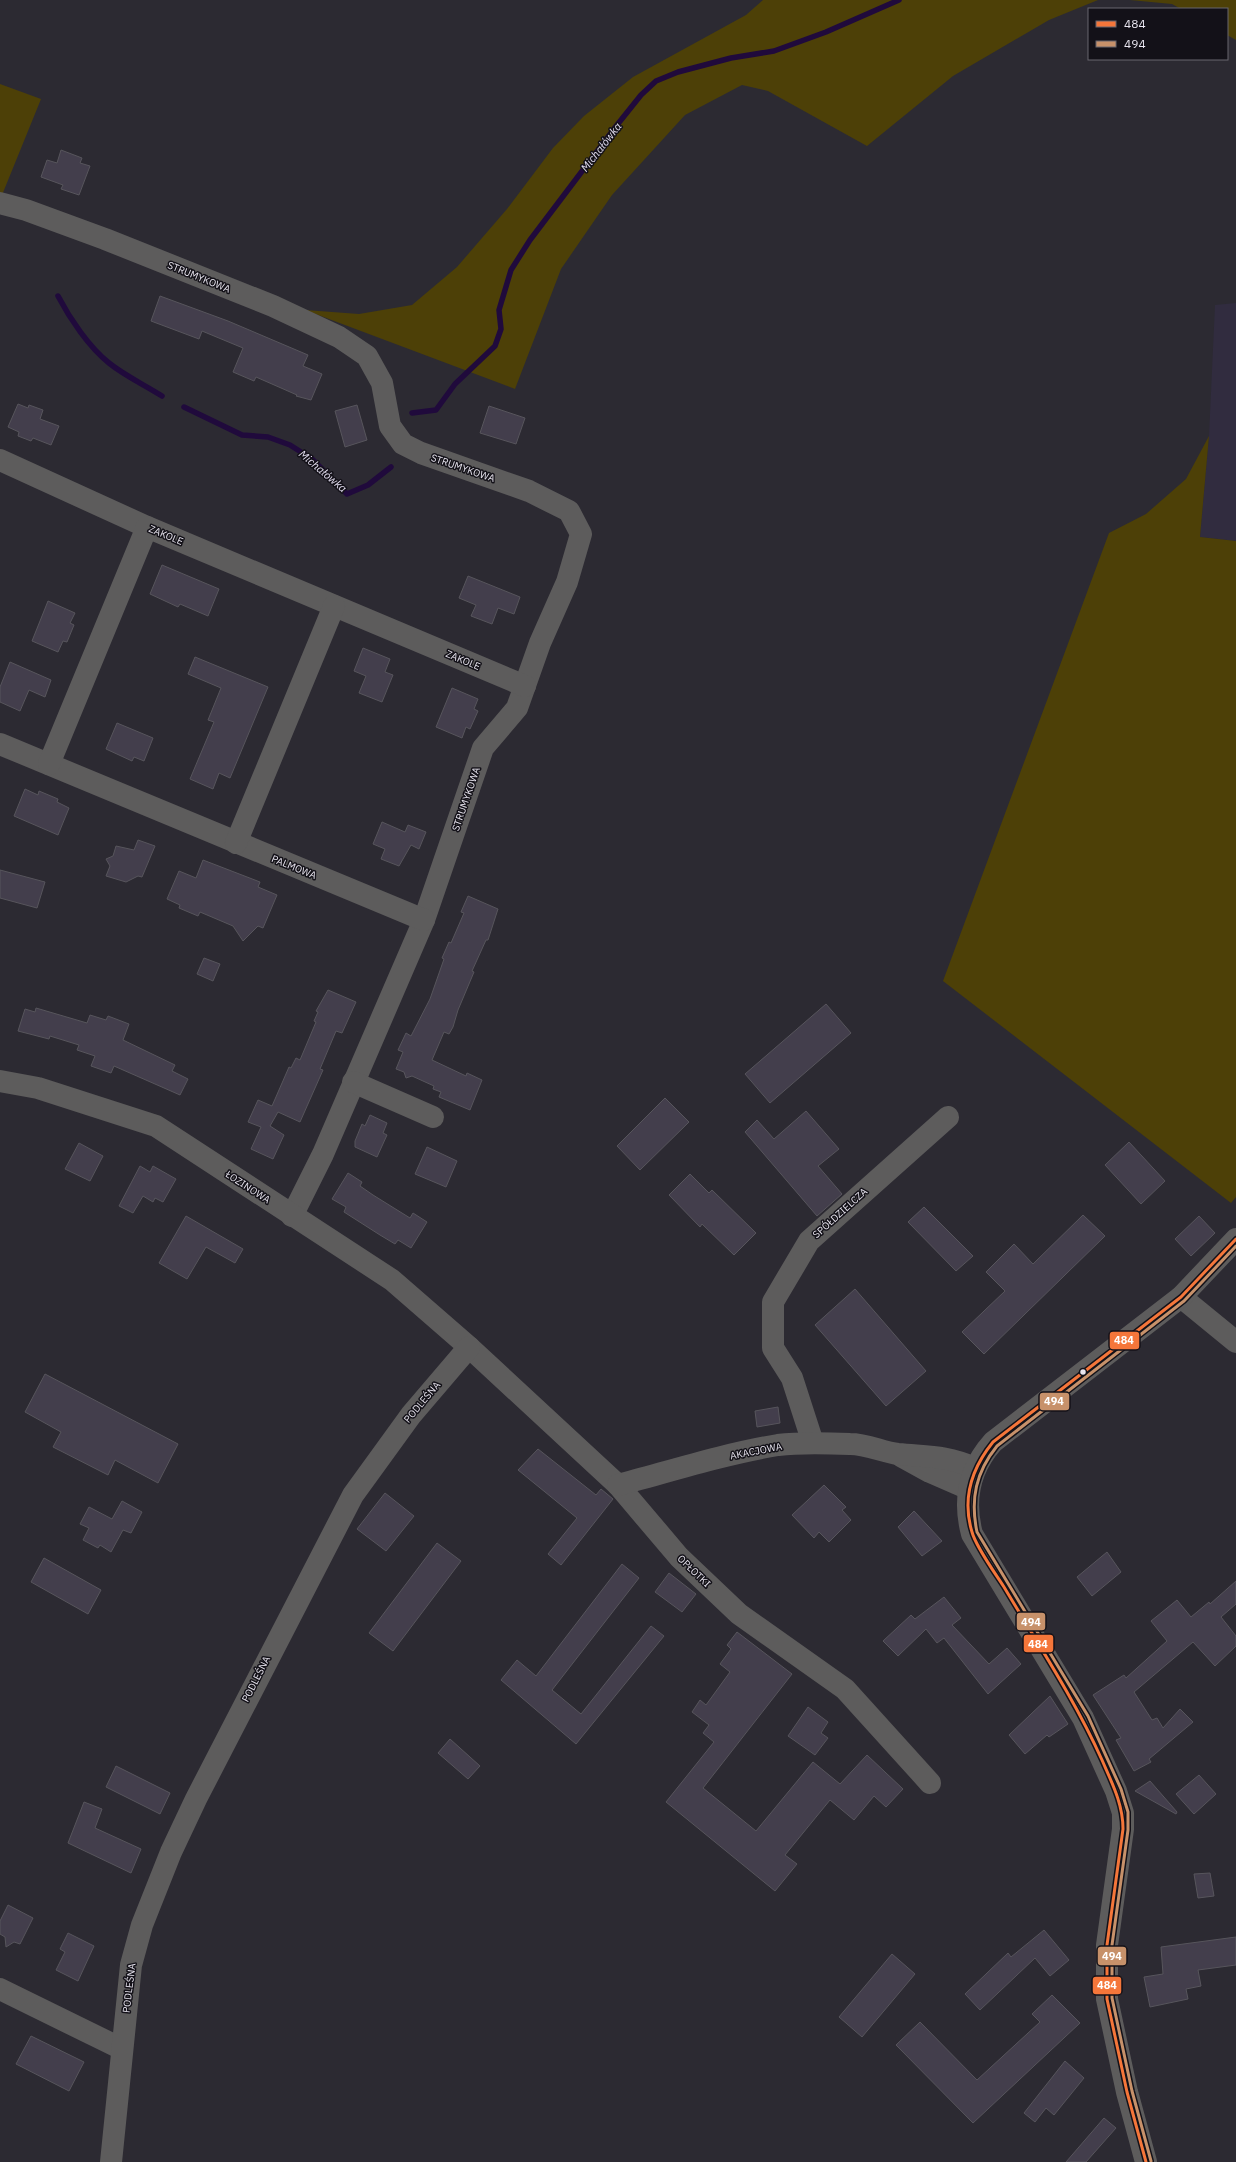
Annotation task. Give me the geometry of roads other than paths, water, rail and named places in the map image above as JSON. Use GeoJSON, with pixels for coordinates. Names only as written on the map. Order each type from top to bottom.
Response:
{"type":"FeatureCollection","features":[{"type":"Feature","properties":{"kind":"street","name":"STRUMYKOWA"},"geometry":{"type":"LineString","coordinates":[[0,203],[26,210],[105,239],[273,306],[339,336],[367,356],[382,383],[390,426],[402,444],[421,453],[529,491],[569,511],[581,534],[567,582],[540,643],[517,708],[483,748],[424,920]]}},
{"type":"Feature","properties":{"kind":"street","name":"ZAKOLE"},"geometry":{"type":"LineString","coordinates":[[0,460],[147,527],[525,686]]}},
{"type":"Feature","properties":{"kind":"street"},"geometry":{"type":"LineString","coordinates":[[48,764],[147,527]]}},
{"type":"Feature","properties":{"kind":"street"},"geometry":{"type":"LineString","coordinates":[[236,843],[334,606]]}},
{"type":"Feature","properties":{"kind":"street","name":"PALMOWA"},"geometry":{"type":"LineString","coordinates":[[0,744],[424,920]]}},
{"type":"Feature","properties":{"kind":"street"},"geometry":{"type":"LineString","coordinates":[[292,1216],[323,1154],[424,920]]}},
{"type":"Feature","properties":{"kind":"street","name":"ŁOZINOWA"},"geometry":{"type":"LineString","coordinates":[[0,1081],[38,1088],[156,1126],[392,1280],[469,1347]]}},
{"type":"Feature","properties":{"kind":"street"},"geometry":{"type":"LineString","coordinates":[[353,1082],[433,1117]]}},
{"type":"Feature","properties":{"kind":"street","name":"SPÓŁDZIELCZA"},"geometry":{"type":"LineString","coordinates":[[813,1443],[792,1378],[773,1348],[773,1302],[809,1241],[948,1117]]}},
{"type":"Feature","properties":{"kind":"street"},"geometry":{"type":"LineString","coordinates":[[1146,2162],[1128,2099],[1107,1999],[1107,1945],[1123,1829],[1123,1813],[1105,1765],[1083,1718],[972,1534],[968,1519],[969,1489],[975,1468],[986,1450],[998,1438],[1181,1297],[1236,1239]]}},
{"type":"Feature","properties":{"kind":"street"},"geometry":{"type":"LineString","coordinates":[[1181,1297],[1236,1342]]}},
{"type":"Feature","properties":{"kind":"street","name":"OPŁOTKI"},"geometry":{"type":"LineString","coordinates":[[469,1347],[618,1485],[679,1557],[739,1614],[845,1689],[930,1783]]}},
{"type":"Feature","properties":{"kind":"street","name":"PODLEŚNA"},"geometry":{"type":"LineString","coordinates":[[111,2162],[131,1965],[142,1925],[196,1799],[353,1495],[411,1415],[469,1347]]}},
{"type":"Feature","properties":{"kind":"street","name":"AKACJOWA"},"geometry":{"type":"LineString","coordinates":[[618,1485],[747,1451],[779,1445],[813,1443],[852,1444],[896,1454],[934,1455],[956,1460],[975,1468]]}},
{"type":"Feature","properties":{"kind":"street","name":"AKACJOWA"},"geometry":{"type":"LineString","coordinates":[[896,1454],[930,1472],[969,1489]]}},
{"type":"Feature","properties":{"kind":"street"},"geometry":{"type":"LineString","coordinates":[[0,1989],[122,2048]]}},
{"type":"Feature","properties":{"kind":"waterway","name":"Michałówka"},"geometry":{"type":"LineString","coordinates":[[412,413],[436,410],[455,384],[495,346],[501,329],[499,310],[511,270],[530,240],[617,125],[641,95],[656,81],[678,72],[731,58],[774,51],[826,32],[899,0]]}},
{"type":"Feature","properties":{"kind":"waterway","name":"Michałówka"},"geometry":{"type":"LineString","coordinates":[[58,296],[80,332],[94,349],[109,363],[122,372],[162,396]]}},
{"type":"Feature","properties":{"kind":"waterway","name":"Michałówka"},"geometry":{"type":"LineString","coordinates":[[184,407],[242,435],[268,437],[290,445],[312,459],[347,494],[368,485],[391,467]]}}]}
